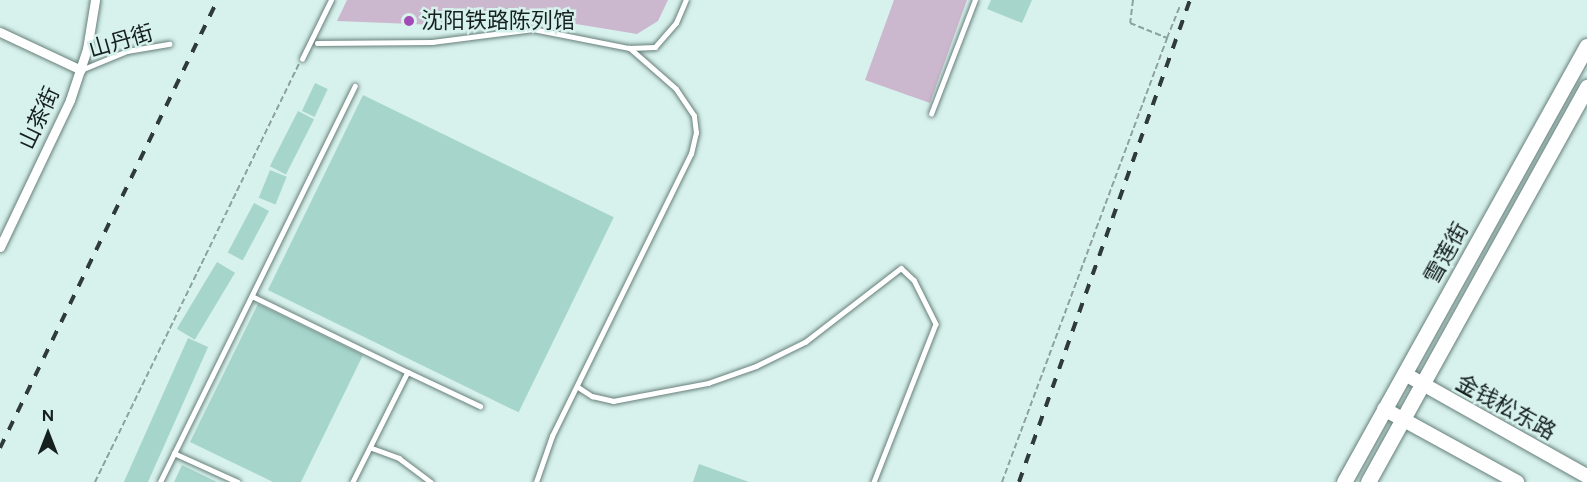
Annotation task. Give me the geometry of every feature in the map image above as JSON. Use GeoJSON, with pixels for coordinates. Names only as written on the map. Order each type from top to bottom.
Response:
{"type":"FeatureCollection","features":[{"type":"Feature","properties":{"kind":"main road","name":"雪莲街"},"geometry":{"type":"LineString","coordinates":[[1344,482],[1587,46]]}},
{"type":"Feature","properties":{"kind":"main road","name":"雪莲街"},"geometry":{"type":"LineString","coordinates":[[1368,482],[1587,87]]}},
{"type":"Feature","properties":{"kind":"main road","name":"金钱松东路"},"geometry":{"type":"LineString","coordinates":[[1405,374],[1587,476]]}},
{"type":"Feature","properties":{"kind":"main road"},"geometry":{"type":"LineString","coordinates":[[1384,409],[1516,482]]}},
{"type":"Feature","properties":{"kind":"street","name":"山茶街"},"geometry":{"type":"LineString","coordinates":[[0,247],[81,70],[95,0]]}},
{"type":"Feature","properties":{"kind":"street"},"geometry":{"type":"LineString","coordinates":[[0,32],[81,70]]}},
{"type":"Feature","properties":{"kind":"lane"},"geometry":{"type":"LineString","coordinates":[[302,59],[331,0]]}},
{"type":"Feature","properties":{"kind":"lane"},"geometry":{"type":"LineString","coordinates":[[316,43],[432,42],[533,29],[629,48],[655,47],[676,22],[686,0]]}},
{"type":"Feature","properties":{"kind":"lane"},"geometry":{"type":"LineString","coordinates":[[931,114],[975,0]]}},
{"type":"Feature","properties":{"kind":"lane","name":"山丹街"},"geometry":{"type":"LineString","coordinates":[[81,70],[127,51],[169,44]]}},
{"type":"Feature","properties":{"kind":"lane"},"geometry":{"type":"LineString","coordinates":[[536,482],[552,436],[691,154],[696,133],[694,116],[676,89],[629,48]]}},
{"type":"Feature","properties":{"kind":"lane"},"geometry":{"type":"LineString","coordinates":[[160,482],[355,86]]}},
{"type":"Feature","properties":{"kind":"lane"},"geometry":{"type":"LineString","coordinates":[[578,387],[592,396],[613,401],[708,383],[756,366],[805,342],[901,268],[914,280],[936,324],[874,482]]}},
{"type":"Feature","properties":{"kind":"lane"},"geometry":{"type":"LineString","coordinates":[[252,296],[480,406]]}},
{"type":"Feature","properties":{"kind":"lane"},"geometry":{"type":"LineString","coordinates":[[353,482],[408,372]]}},
{"type":"Feature","properties":{"kind":"lane"},"geometry":{"type":"LineString","coordinates":[[372,448],[399,458],[431,482]]}},
{"type":"Feature","properties":{"kind":"lane"},"geometry":{"type":"LineString","coordinates":[[174,453],[238,482]]}},
{"type":"Feature","properties":{"kind":"path"},"geometry":{"type":"LineString","coordinates":[[1133,0],[1130,23],[1167,38]]}},
{"type":"Feature","properties":{"kind":"path"},"geometry":{"type":"LineString","coordinates":[[1002,482],[1180,6]]}},
{"type":"Feature","properties":{"kind":"path"},"geometry":{"type":"LineString","coordinates":[[95,482],[302,59]]}},
{"type":"Feature","properties":{"kind":"shaded area","name":"沈阳铁路陈列馆"},"geometry":{"type":"Polygon","coordinates":[[[347,0],[668,0],[658,21],[637,34],[515,14],[437,25],[337,21],[347,0]]]}},
{"type":"Feature","properties":{"kind":"shaded area"},"geometry":{"type":"Polygon","coordinates":[[[894,0],[967,0],[930,103],[865,80],[894,0]]]}},
{"type":"Feature","properties":{"kind":"building"},"geometry":{"type":"Polygon","coordinates":[[[991,0],[1032,0],[1022,23],[987,9],[991,0]]]}},
{"type":"Feature","properties":{"kind":"building"},"geometry":{"type":"Polygon","coordinates":[[[315,83],[328,89],[315,117],[302,111],[315,83]]]}},
{"type":"Feature","properties":{"kind":"building"},"geometry":{"type":"Polygon","coordinates":[[[363,95],[614,217],[519,412],[268,290],[363,95]]]}},
{"type":"Feature","properties":{"kind":"building"},"geometry":{"type":"Polygon","coordinates":[[[298,111],[314,119],[286,174],[270,166],[298,111]]]}},
{"type":"Feature","properties":{"kind":"building"},"geometry":{"type":"Polygon","coordinates":[[[270,170],[287,177],[275,205],[259,198],[270,170]]]}},
{"type":"Feature","properties":{"kind":"building"},"geometry":{"type":"Polygon","coordinates":[[[254,203],[269,211],[243,260],[228,252],[254,203]]]}},
{"type":"Feature","properties":{"kind":"building"},"geometry":{"type":"Polygon","coordinates":[[[217,262],[235,273],[195,340],[177,329],[217,262]]]}},
{"type":"Feature","properties":{"kind":"building"},"geometry":{"type":"Polygon","coordinates":[[[258,304],[363,355],[301,482],[273,482],[190,442],[258,304]]]}},
{"type":"Feature","properties":{"kind":"building"},"geometry":{"type":"Polygon","coordinates":[[[188,338],[208,347],[148,482],[124,482],[188,338]]]}},
{"type":"Feature","properties":{"kind":"building"},"geometry":{"type":"Polygon","coordinates":[[[699,464],[749,482],[693,482],[699,464]]]}},
{"type":"Feature","properties":{"kind":"building"},"geometry":{"type":"Polygon","coordinates":[[[182,465],[217,482],[174,482],[182,465]]]}},
{"type":"Feature","properties":{"kind":"railway"},"geometry":{"type":"LineString","coordinates":[[0,448],[218,0]]}},
{"type":"Feature","properties":{"kind":"railway"},"geometry":{"type":"LineString","coordinates":[[1019,482],[1190,0]]}},
{"type":"Feature","properties":{"kind":"place","name":"沈阳铁路陈列馆"},"geometry":{"type":"Point","coordinates":[409,21]}}]}
